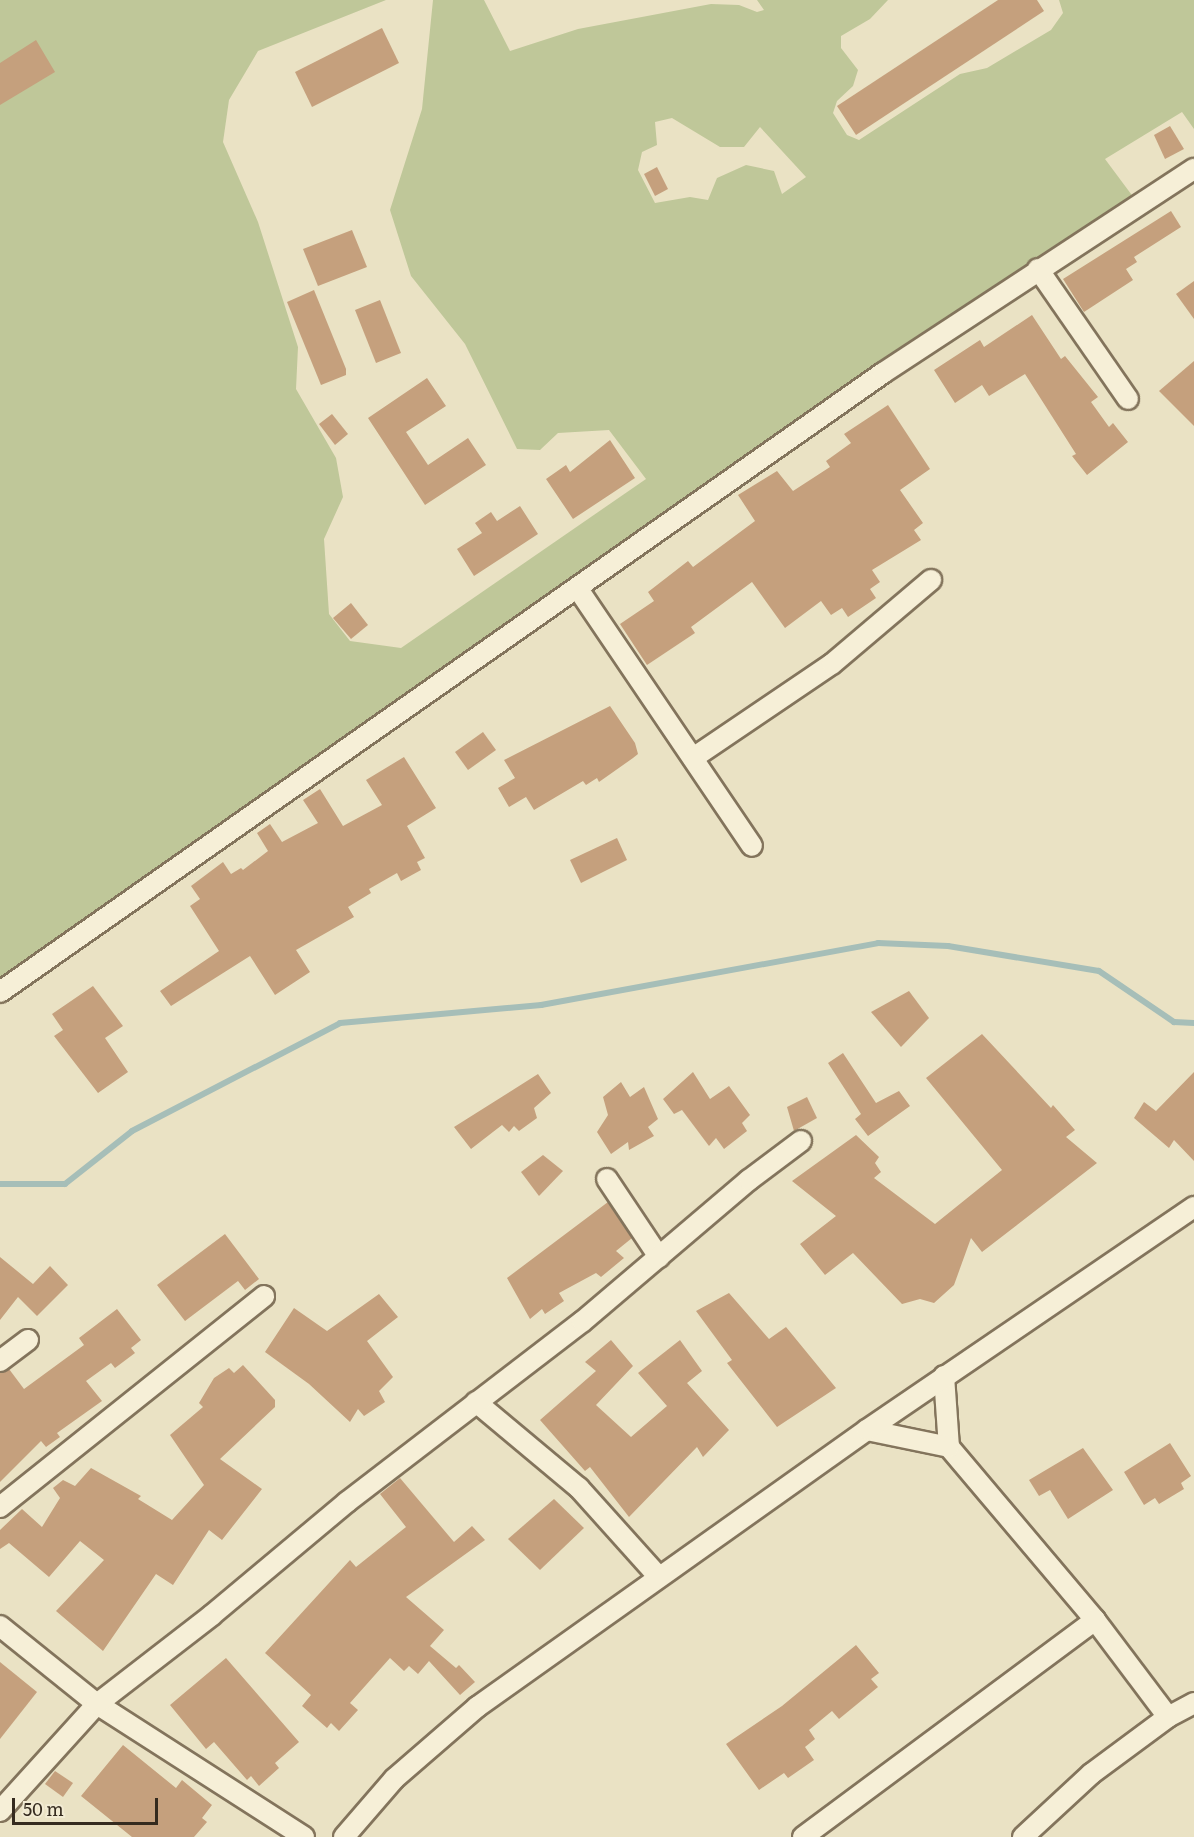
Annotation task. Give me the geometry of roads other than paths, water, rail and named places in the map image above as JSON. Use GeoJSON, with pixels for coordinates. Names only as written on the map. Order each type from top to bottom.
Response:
{"type":"FeatureCollection","features":[{"type":"Feature","properties":{"kind":"street"},"geometry":{"type":"LineString","coordinates":[[0,992],[1038,269],[1194,169]]}},
{"type":"Feature","properties":{"kind":"street"},"geometry":{"type":"LineString","coordinates":[[1038,269],[1128,399]]}},
{"type":"Feature","properties":{"kind":"street"},"geometry":{"type":"LineString","coordinates":[[693,759],[832,664],[931,580]]}},
{"type":"Feature","properties":{"kind":"street"},"geometry":{"type":"LineString","coordinates":[[578,589],[752,846]]}},
{"type":"Feature","properties":{"kind":"street"},"geometry":{"type":"LineString","coordinates":[[0,1811],[97,1704],[476,1402],[582,1322],[801,1141]]}},
{"type":"Feature","properties":{"kind":"street"},"geometry":{"type":"LineString","coordinates":[[607,1179],[659,1257]]}},
{"type":"Feature","properties":{"kind":"street"},"geometry":{"type":"LineString","coordinates":[[344,1837],[394,1779],[477,1707],[658,1576],[944,1376],[1194,1206]]}},
{"type":"Feature","properties":{"kind":"street"},"geometry":{"type":"LineString","coordinates":[[0,1507],[264,1296]]}},
{"type":"Feature","properties":{"kind":"street"},"geometry":{"type":"LineString","coordinates":[[0,1361],[28,1340]]}},
{"type":"Feature","properties":{"kind":"street"},"geometry":{"type":"LineString","coordinates":[[944,1376],[949,1447],[1095,1620],[1168,1717]]}},
{"type":"Feature","properties":{"kind":"street"},"geometry":{"type":"LineString","coordinates":[[476,1402],[579,1488],[658,1576]]}},
{"type":"Feature","properties":{"kind":"street"},"geometry":{"type":"LineString","coordinates":[[867,1430],[949,1447]]}},
{"type":"Feature","properties":{"kind":"street"},"geometry":{"type":"LineString","coordinates":[[803,1837],[1095,1620]]}},
{"type":"Feature","properties":{"kind":"street"},"geometry":{"type":"LineString","coordinates":[[0,1626],[97,1704],[304,1837]]}},
{"type":"Feature","properties":{"kind":"street"},"geometry":{"type":"LineString","coordinates":[[1023,1837],[1091,1774],[1168,1717],[1194,1703]]}},
{"type":"Feature","properties":{"kind":"waterway"},"geometry":{"type":"LineString","coordinates":[[0,1184],[65,1184],[132,1131],[340,1023],[541,1005],[878,943],[948,946],[1099,971],[1174,1022],[1194,1023]]}}]}
